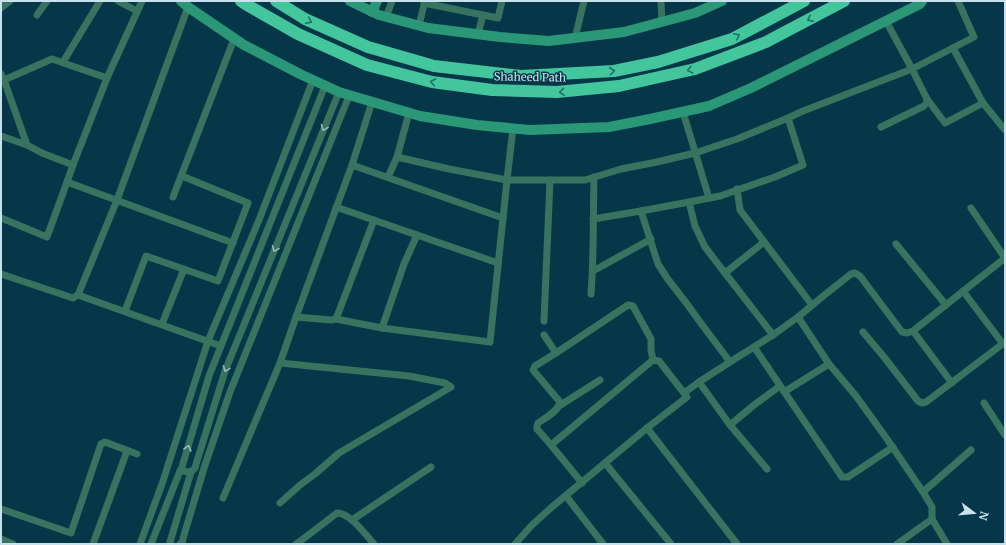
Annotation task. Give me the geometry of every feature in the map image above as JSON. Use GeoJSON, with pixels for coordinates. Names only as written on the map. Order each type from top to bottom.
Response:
{"type":"FeatureCollection","features":[{"type":"Feature","properties":{"kind":"highway","name":"Shaheed Path"},"geometry":{"type":"LineString","coordinates":[[241,1],[298,34],[367,65],[432,82],[492,90],[557,92],[619,86],[695,69],[766,42],[844,1]]}},
{"type":"Feature","properties":{"kind":"highway","name":"Shaheed Path"},"geometry":{"type":"LineString","coordinates":[[276,1],[305,19],[368,47],[434,66],[521,76],[614,71],[658,62],[732,39],[804,1]]}},
{"type":"Feature","properties":{"kind":"street"},"geometry":{"type":"LineString","coordinates":[[1,8],[10,1]]}},
{"type":"Feature","properties":{"kind":"street"},"geometry":{"type":"LineString","coordinates":[[37,15],[47,1]]}},
{"type":"Feature","properties":{"kind":"street"},"geometry":{"type":"LineString","coordinates":[[63,62],[100,1]]}},
{"type":"Feature","properties":{"kind":"street"},"geometry":{"type":"LineString","coordinates":[[118,1],[137,11]]}},
{"type":"Feature","properties":{"kind":"street"},"geometry":{"type":"LineString","coordinates":[[1,218],[47,237],[107,78],[142,1]]}},
{"type":"Feature","properties":{"kind":"street"},"geometry":{"type":"LineString","coordinates":[[350,1],[363,4],[372,12],[379,15],[428,28],[500,37],[549,41],[624,32],[695,13],[710,3],[722,1]]}},
{"type":"Feature","properties":{"kind":"street"},"geometry":{"type":"LineString","coordinates":[[372,12],[376,1]]}},
{"type":"Feature","properties":{"kind":"street"},"geometry":{"type":"LineString","coordinates":[[386,17],[392,1]]}},
{"type":"Feature","properties":{"kind":"street"},"geometry":{"type":"LineString","coordinates":[[419,25],[424,2],[498,18],[502,1]]}},
{"type":"Feature","properties":{"kind":"street"},"geometry":{"type":"LineString","coordinates":[[575,38],[584,1]]}},
{"type":"Feature","properties":{"kind":"street"},"geometry":{"type":"LineString","coordinates":[[661,1],[662,22]]}},
{"type":"Feature","properties":{"kind":"street"},"geometry":{"type":"LineString","coordinates":[[397,157],[507,180],[585,180],[621,169],[695,153],[737,139],[788,118],[803,110],[912,70],[974,37],[958,1]]}},
{"type":"Feature","properties":{"kind":"street"},"geometry":{"type":"LineString","coordinates":[[1,274],[73,298],[78,294],[117,200],[184,4],[244,45],[325,86],[349,96],[420,116],[477,125],[530,130],[609,127],[709,106],[751,88],[923,2]]}},
{"type":"Feature","properties":{"kind":"street"},"geometry":{"type":"LineString","coordinates":[[478,34],[483,15]]}},
{"type":"Feature","properties":{"kind":"street"},"geometry":{"type":"LineString","coordinates":[[886,21],[927,99],[945,123],[983,103]]}},
{"type":"Feature","properties":{"kind":"street"},"geometry":{"type":"LineString","coordinates":[[174,197],[234,39]]}},
{"type":"Feature","properties":{"kind":"street"},"geometry":{"type":"LineString","coordinates":[[953,48],[983,103],[1005,130]]}},
{"type":"Feature","properties":{"kind":"street"},"geometry":{"type":"LineString","coordinates":[[27,146],[3,77],[52,59],[107,78]]}},
{"type":"Feature","properties":{"kind":"street"},"geometry":{"type":"LineString","coordinates":[[140,544],[162,484],[208,341],[259,220],[313,80]]}},
{"type":"Feature","properties":{"kind":"street"},"geometry":{"type":"LineString","coordinates":[[151,544],[182,467],[209,376],[325,86]]}},
{"type":"Feature","properties":{"kind":"street"},"geometry":{"type":"LineString","coordinates":[[172,544],[170,542],[191,472],[195,468],[225,371],[339,92]]}},
{"type":"Feature","properties":{"kind":"street"},"geometry":{"type":"LineString","coordinates":[[180,544],[182,543],[205,465],[230,392],[349,96]]}},
{"type":"Feature","properties":{"kind":"street"},"geometry":{"type":"LineString","coordinates":[[882,127],[924,106],[927,99]]}},
{"type":"Feature","properties":{"kind":"street"},"geometry":{"type":"LineString","coordinates":[[223,498],[280,363],[352,164],[372,102]]}},
{"type":"Feature","properties":{"kind":"street"},"geometry":{"type":"LineString","coordinates":[[683,112],[709,198]]}},
{"type":"Feature","properties":{"kind":"street"},"geometry":{"type":"LineString","coordinates":[[388,177],[397,157],[409,113]]}},
{"type":"Feature","properties":{"kind":"street"},"geometry":{"type":"LineString","coordinates":[[593,219],[720,196],[775,177],[803,165],[788,118]]}},
{"type":"Feature","properties":{"kind":"street"},"geometry":{"type":"LineString","coordinates":[[296,317],[331,320],[336,319],[382,328],[490,342],[513,128]]}},
{"type":"Feature","properties":{"kind":"street"},"geometry":{"type":"LineString","coordinates":[[1,136],[73,165]]}},
{"type":"Feature","properties":{"kind":"street"},"geometry":{"type":"LineString","coordinates":[[352,164],[503,218]]}},
{"type":"Feature","properties":{"kind":"street"},"geometry":{"type":"LineString","coordinates":[[125,310],[146,256],[218,282],[248,203],[182,176]]}},
{"type":"Feature","properties":{"kind":"street"},"geometry":{"type":"LineString","coordinates":[[591,294],[593,271],[594,177]]}},
{"type":"Feature","properties":{"kind":"street"},"geometry":{"type":"LineString","coordinates":[[544,321],[550,180]]}},
{"type":"Feature","properties":{"kind":"street"},"geometry":{"type":"LineString","coordinates":[[67,182],[233,243]]}},
{"type":"Feature","properties":{"kind":"street"},"geometry":{"type":"LineString","coordinates":[[737,190],[740,210],[812,305]]}},
{"type":"Feature","properties":{"kind":"street"},"geometry":{"type":"LineString","coordinates":[[689,202],[695,226],[705,247],[773,335]]}},
{"type":"Feature","properties":{"kind":"street"},"geometry":{"type":"LineString","coordinates":[[336,207],[498,263]]}},
{"type":"Feature","properties":{"kind":"street"},"geometry":{"type":"LineString","coordinates":[[684,393],[773,335],[798,317],[851,274],[855,273],[860,276],[902,332],[907,333],[913,331],[1005,258],[971,208]]}},
{"type":"Feature","properties":{"kind":"street"},"geometry":{"type":"LineString","coordinates":[[641,211],[658,264],[730,362]]}},
{"type":"Feature","properties":{"kind":"street"},"geometry":{"type":"LineString","coordinates":[[336,319],[374,220]]}},
{"type":"Feature","properties":{"kind":"street"},"geometry":{"type":"LineString","coordinates":[[382,328],[404,264],[417,236]]}},
{"type":"Feature","properties":{"kind":"street"},"geometry":{"type":"LineString","coordinates":[[593,271],[651,239]]}},
{"type":"Feature","properties":{"kind":"street"},"geometry":{"type":"LineString","coordinates":[[725,273],[764,242]]}},
{"type":"Feature","properties":{"kind":"street"},"geometry":{"type":"LineString","coordinates":[[896,244],[946,305]]}},
{"type":"Feature","properties":{"kind":"street"},"geometry":{"type":"LineString","coordinates":[[162,324],[184,269]]}},
{"type":"Feature","properties":{"kind":"street"},"geometry":{"type":"LineString","coordinates":[[863,332],[918,401],[922,403],[926,402],[1004,343],[963,291]]}},
{"type":"Feature","properties":{"kind":"street"},"geometry":{"type":"LineString","coordinates":[[78,294],[221,346]]}},
{"type":"Feature","properties":{"kind":"street"},"geometry":{"type":"LineString","coordinates":[[559,406],[560,402],[533,370],[536,366],[628,305],[633,306],[651,339],[653,360]]}},
{"type":"Feature","properties":{"kind":"street"},"geometry":{"type":"LineString","coordinates":[[798,317],[829,364],[856,396],[923,492],[932,507],[932,519],[947,544]]}},
{"type":"Feature","properties":{"kind":"street"},"geometry":{"type":"LineString","coordinates":[[913,331],[952,383]]}},
{"type":"Feature","properties":{"kind":"street"},"geometry":{"type":"LineString","coordinates":[[544,335],[556,353]]}},
{"type":"Feature","properties":{"kind":"street"},"geometry":{"type":"LineString","coordinates":[[754,347],[842,477],[848,477],[893,447]]}},
{"type":"Feature","properties":{"kind":"street"},"geometry":{"type":"LineString","coordinates":[[515,544],[532,525],[647,428],[687,397],[659,361],[653,360],[551,445]]}},
{"type":"Feature","properties":{"kind":"street"},"geometry":{"type":"LineString","coordinates":[[280,363],[409,376],[445,383],[450,387],[338,453],[280,503]]}},
{"type":"Feature","properties":{"kind":"street"},"geometry":{"type":"LineString","coordinates":[[730,425],[754,405],[829,364]]}},
{"type":"Feature","properties":{"kind":"street"},"geometry":{"type":"LineString","coordinates":[[582,483],[537,429],[537,426],[538,423],[559,406],[600,380]]}},
{"type":"Feature","properties":{"kind":"street"},"geometry":{"type":"LineString","coordinates":[[699,382],[730,425],[767,469]]}},
{"type":"Feature","properties":{"kind":"street"},"geometry":{"type":"LineString","coordinates":[[984,403],[1005,435]]}},
{"type":"Feature","properties":{"kind":"street"},"geometry":{"type":"LineString","coordinates":[[647,428],[737,544]]}},
{"type":"Feature","properties":{"kind":"street"},"geometry":{"type":"LineString","coordinates":[[1,509],[71,533],[101,444],[105,442],[137,454]]}},
{"type":"Feature","properties":{"kind":"street"},"geometry":{"type":"LineString","coordinates":[[923,492],[970,450]]}},
{"type":"Feature","properties":{"kind":"street"},"geometry":{"type":"LineString","coordinates":[[93,544],[127,451]]}},
{"type":"Feature","properties":{"kind":"street"},"geometry":{"type":"LineString","coordinates":[[605,463],[670,544]]}},
{"type":"Feature","properties":{"kind":"street"},"geometry":{"type":"LineString","coordinates":[[352,520],[431,467]]}},
{"type":"Feature","properties":{"kind":"street"},"geometry":{"type":"LineString","coordinates":[[180,471],[191,472]]}},
{"type":"Feature","properties":{"kind":"street"},"geometry":{"type":"LineString","coordinates":[[566,496],[603,544]]}},
{"type":"Feature","properties":{"kind":"street"},"geometry":{"type":"LineString","coordinates":[[296,544],[337,512],[346,515],[352,520],[374,544]]}},
{"type":"Feature","properties":{"kind":"street"},"geometry":{"type":"LineString","coordinates":[[897,544],[932,519]]}},
{"type":"Feature","properties":{"kind":"street"},"geometry":{"type":"LineString","coordinates":[[1,539],[13,544]]}}]}
